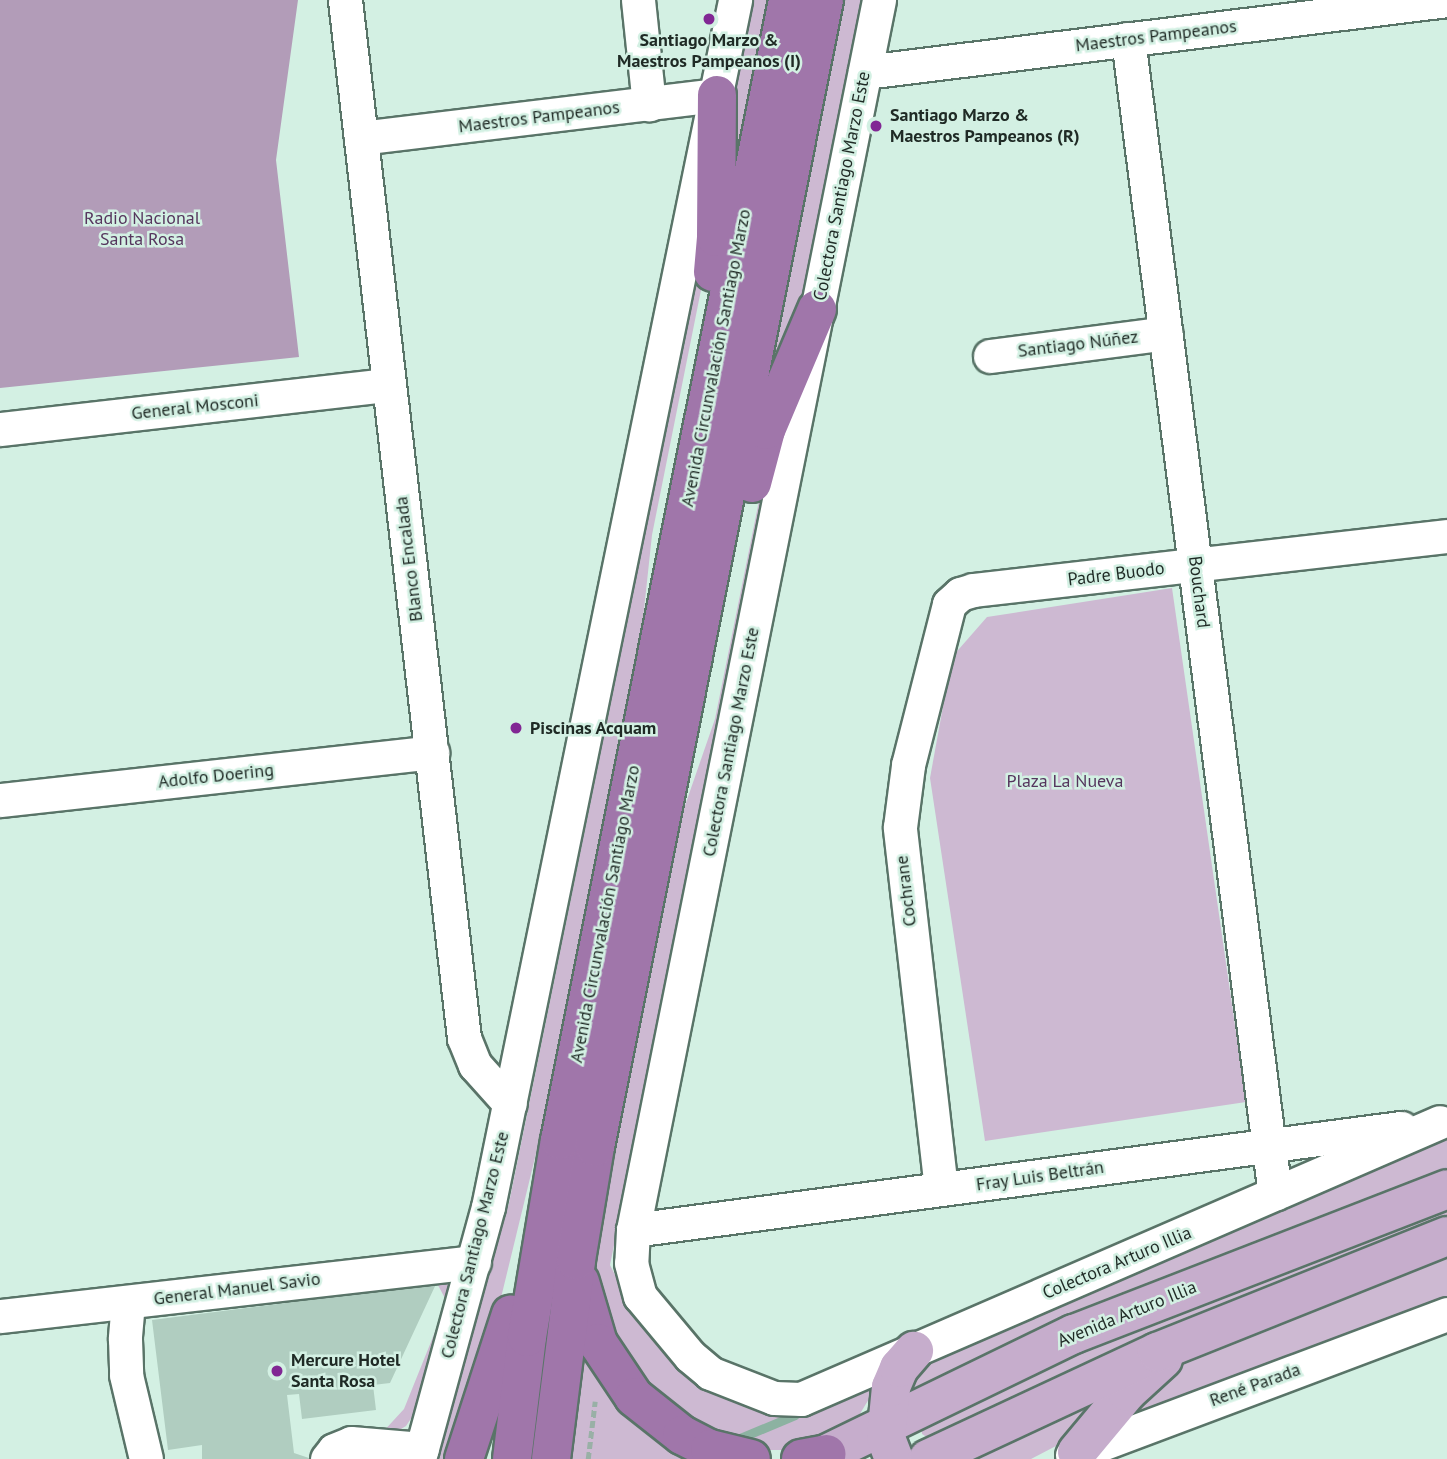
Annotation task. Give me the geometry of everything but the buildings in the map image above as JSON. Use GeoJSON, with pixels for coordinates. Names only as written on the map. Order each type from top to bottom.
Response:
{"type":"FeatureCollection","features":[{"type":"Feature","properties":{"kind":"highway","name":"Avenida Circunvalación Santiago Marzo"},"geometry":{"type":"LineString","coordinates":[[512,1459],[527,1337],[560,1140],[788,0]]}},
{"type":"Feature","properties":{"kind":"highway","name":"Avenida Circunvalación Santiago Marzo"},"geometry":{"type":"LineString","coordinates":[[551,1459],[576,1260],[595,1146],[824,0]]}},
{"type":"Feature","properties":{"kind":"highway"},"geometry":{"type":"LineString","coordinates":[[652,680],[663,537],[715,249],[717,95]]}},
{"type":"Feature","properties":{"kind":"highway"},"geometry":{"type":"LineString","coordinates":[[659,825],[705,715],[762,441],[817,309]]}},
{"type":"Feature","properties":{"kind":"highway"},"geometry":{"type":"LineString","coordinates":[[464,1459],[493,1375],[560,1140]]}},
{"type":"Feature","properties":{"kind":"highway"},"geometry":{"type":"LineString","coordinates":[[576,1260],[584,1303],[598,1343],[634,1397],[682,1435],[710,1449],[751,1459]]}},
{"type":"Feature","properties":{"kind":"main road","name":"Avenida Arturo Illia"},"geometry":{"type":"LineString","coordinates":[[815,1457],[890,1441],[1074,1334],[1447,1189]]}},
{"type":"Feature","properties":{"kind":"main road"},"geometry":{"type":"LineString","coordinates":[[928,1459],[1064,1393],[1187,1339],[1447,1236]]}},
{"type":"Feature","properties":{"kind":"main road"},"geometry":{"type":"LineString","coordinates":[[1067,1457],[1139,1380],[1187,1339]]}},
{"type":"Feature","properties":{"kind":"main road"},"geometry":{"type":"LineString","coordinates":[[890,1441],[896,1373],[914,1351]]}},
{"type":"Feature","properties":{"kind":"street","name":"Blanco Encalada"},"geometry":{"type":"LineString","coordinates":[[345,0],[464,1038],[475,1065],[510,1104]]}},
{"type":"Feature","properties":{"kind":"street"},"geometry":{"type":"LineString","coordinates":[[638,0],[649,104]]}},
{"type":"Feature","properties":{"kind":"street","name":"Colectora Santiago Marzo Este"},"geometry":{"type":"LineString","coordinates":[[421,1454],[474,1262],[510,1104],[735,0]]}},
{"type":"Feature","properties":{"kind":"street","name":"Colectora Santiago Marzo Este"},"geometry":{"type":"LineString","coordinates":[[793,1400],[766,1396],[717,1377],[690,1356],[640,1296],[631,1263],[633,1230],[879,0]]}},
{"type":"Feature","properties":{"kind":"street","name":"Maestros Pampeanos"},"geometry":{"type":"LineString","coordinates":[[865,72],[1447,0]]}},
{"type":"Feature","properties":{"kind":"street","name":"Bouchard"},"geometry":{"type":"LineString","coordinates":[[1128,39],[1275,1194]]}},
{"type":"Feature","properties":{"kind":"street","name":"Maestros Pampeanos"},"geometry":{"type":"LineString","coordinates":[[360,138],[717,95]]}},
{"type":"Feature","properties":{"kind":"street","name":"Santiago Núñez"},"geometry":{"type":"LineString","coordinates":[[989,356],[1166,333]]}},
{"type":"Feature","properties":{"kind":"street","name":"General Mosconi"},"geometry":{"type":"LineString","coordinates":[[0,429],[389,385]]}},
{"type":"Feature","properties":{"kind":"street","name":"Padre Buodo"},"geometry":{"type":"LineString","coordinates":[[953,599],[973,590],[1447,536]]}},
{"type":"Feature","properties":{"kind":"street","name":"Cochrane"},"geometry":{"type":"LineString","coordinates":[[941,1189],[900,827],[911,751],[943,617],[953,599]]}},
{"type":"Feature","properties":{"kind":"street","name":"Adolfo Doering"},"geometry":{"type":"LineString","coordinates":[[0,800],[432,752]]}},
{"type":"Feature","properties":{"kind":"street","name":"Fray Luis Beltrán"},"geometry":{"type":"LineString","coordinates":[[633,1230],[1444,1121]]}},
{"type":"Feature","properties":{"kind":"street","name":"Colectora Arturo Illia"},"geometry":{"type":"LineString","coordinates":[[793,1400],[817,1393],[1444,1121]]}},
{"type":"Feature","properties":{"kind":"street","name":"General Manuel Savio"},"geometry":{"type":"LineString","coordinates":[[0,1316],[474,1262]]}},
{"type":"Feature","properties":{"kind":"street"},"geometry":{"type":"LineString","coordinates":[[128,1302],[145,1373],[145,1450]]}},
{"type":"Feature","properties":{"kind":"street","name":"René Parada"},"geometry":{"type":"LineString","coordinates":[[1067,1457],[1447,1314]]}},
{"type":"Feature","properties":{"kind":"street"},"geometry":{"type":"LineString","coordinates":[[327,1459],[334,1450],[351,1443],[421,1454]]}},
{"type":"Feature","properties":{"kind":"path"},"geometry":{"type":"LineString","coordinates":[[589,1459],[596,1394]]}},
{"type":"Feature","properties":{"kind":"green space","name":"Radio Nacional Santa Rosa"},"geometry":{"type":"Polygon","coordinates":[[[0,0],[298,0],[276,160],[299,357],[0,388],[0,0]]]}},
{"type":"Feature","properties":{"kind":"green space"},"geometry":{"type":"Polygon","coordinates":[[[751,0],[773,0],[731,210],[733,109],[751,0]]]}},
{"type":"Feature","properties":{"kind":"green space"},"geometry":{"type":"Polygon","coordinates":[[[840,0],[865,0],[807,290],[765,392],[840,0]]]}},
{"type":"Feature","properties":{"kind":"green space"},"geometry":{"type":"Polygon","coordinates":[[[700,263],[706,265],[652,535],[636,684],[540,1137],[491,1339],[451,1459],[436,1459],[509,1203],[700,263]]]}},
{"type":"Feature","properties":{"kind":"green space"},"geometry":{"type":"Polygon","coordinates":[[[769,451],[775,452],[610,1265],[632,1309],[706,1386],[874,1380],[878,1384],[855,1422],[786,1450],[763,1450],[687,1421],[624,1361],[593,1273],[663,869],[715,719],[769,451]]]}},
{"type":"Feature","properties":{"kind":"green space","name":"Plaza La Nueva"},"geometry":{"type":"Polygon","coordinates":[[[1172,588],[1246,1102],[985,1141],[930,778],[952,657],[987,617],[1172,588]]]}},
{"type":"Feature","properties":{"kind":"green space"},"geometry":{"type":"Polygon","coordinates":[[[1447,1130],[1447,1172],[907,1394],[921,1366],[929,1359],[1447,1130]]]}},
{"type":"Feature","properties":{"kind":"green space"},"geometry":{"type":"Polygon","coordinates":[[[1447,1204],[1447,1219],[930,1439],[922,1434],[921,1427],[1051,1362],[1447,1204]]]}},
{"type":"Feature","properties":{"kind":"green space"},"geometry":{"type":"Polygon","coordinates":[[[1447,1258],[1447,1302],[1134,1415],[1128,1410],[1180,1361],[1447,1258]]]}},
{"type":"Feature","properties":{"kind":"green space"},"geometry":{"type":"Polygon","coordinates":[[[432,1274],[446,1275],[453,1291],[416,1411],[406,1426],[396,1432],[381,1434],[404,1409],[447,1302],[432,1274]]]}},
{"type":"Feature","properties":{"kind":"green space"},"geometry":{"type":"Polygon","coordinates":[[[588,1360],[696,1459],[569,1459],[582,1364],[588,1360]]]}},
{"type":"Feature","properties":{"kind":"green space"},"geometry":{"type":"Polygon","coordinates":[[[1103,1392],[1079,1434],[1031,1459],[963,1459],[1103,1392]]]}},
{"type":"Feature","properties":{"kind":"waterway"},"geometry":{"type":"LineString","coordinates":[[733,1441],[795,1415]]}},
{"type":"Feature","properties":{"kind":"place","name":"Santiago Marzo & Maestros Pampeanos (I)"},"geometry":{"type":"Point","coordinates":[709,19]}},
{"type":"Feature","properties":{"kind":"place","name":"Santiago Marzo & Maestros Pampeanos (R)"},"geometry":{"type":"Point","coordinates":[876,126]}},
{"type":"Feature","properties":{"kind":"place","name":"Piscinas Acquam"},"geometry":{"type":"Point","coordinates":[516,728]}},
{"type":"Feature","properties":{"kind":"place","name":"Mercure Hotel Santa Rosa"},"geometry":{"type":"Point","coordinates":[277,1371]}}]}
